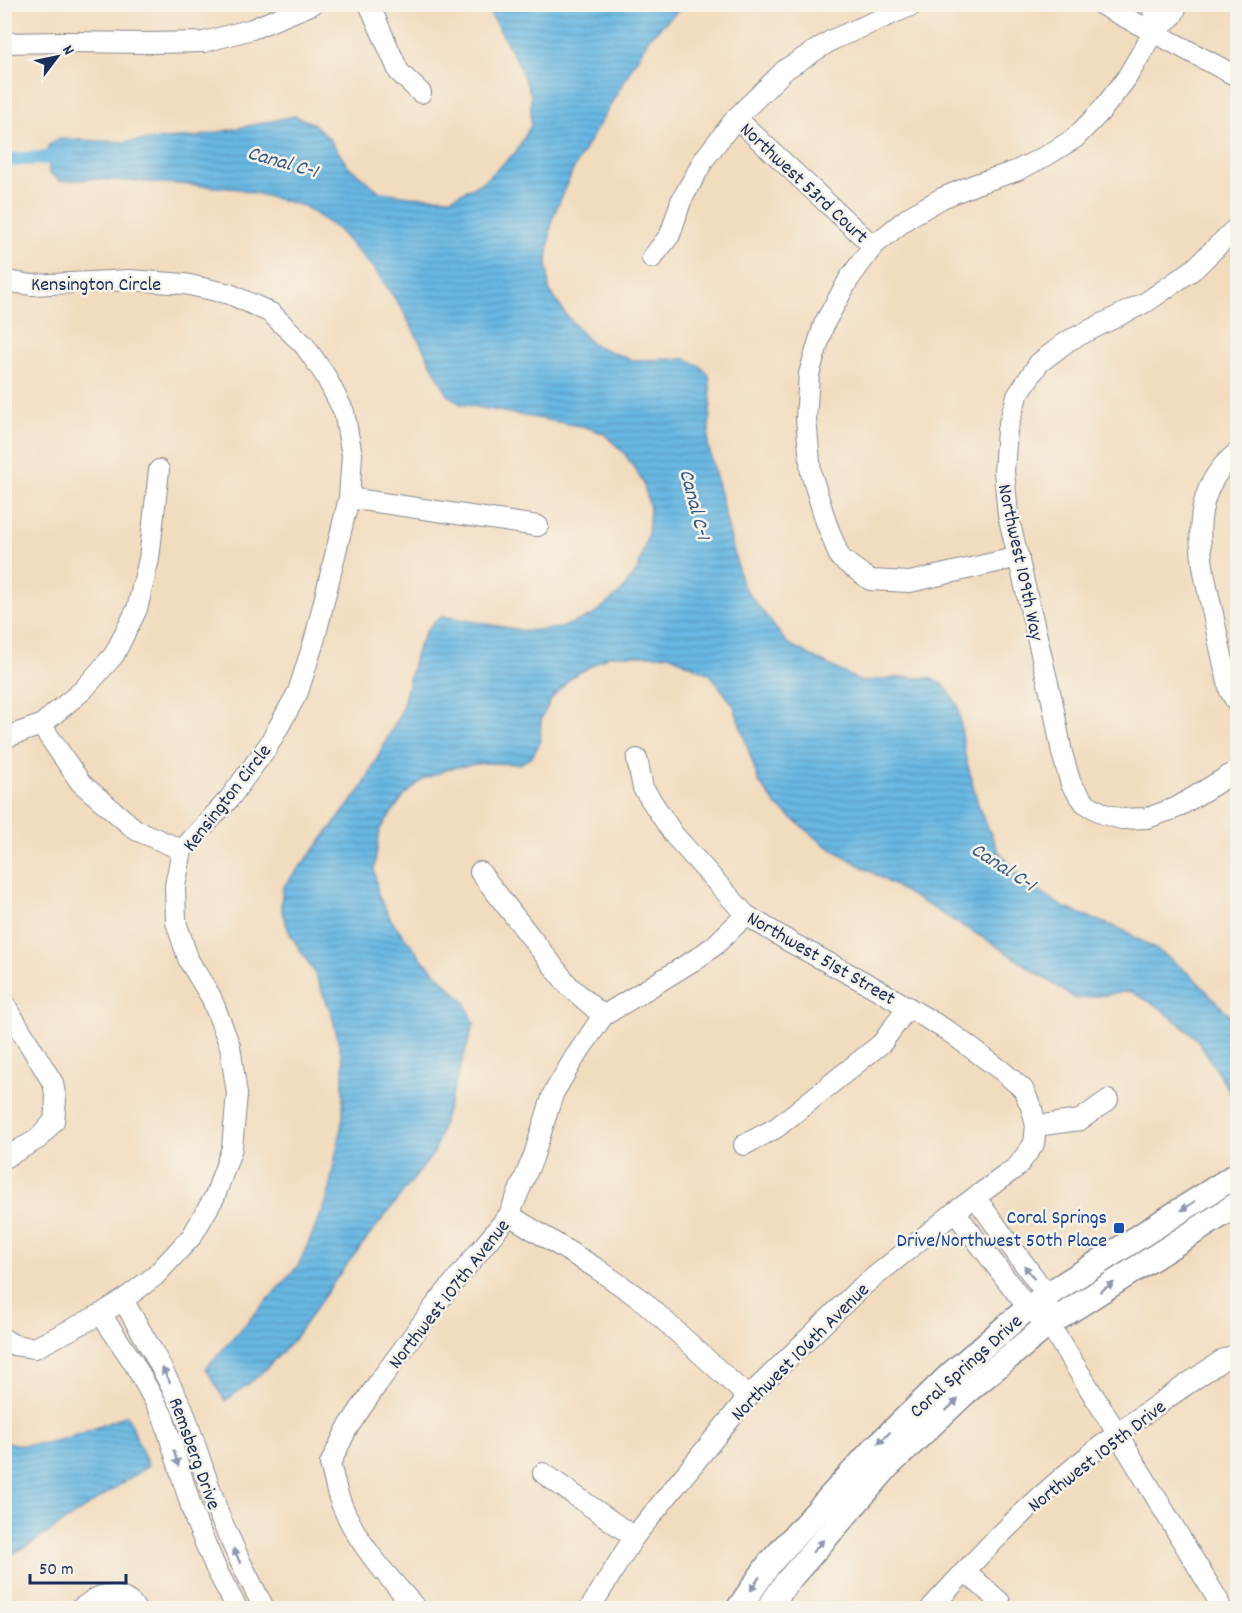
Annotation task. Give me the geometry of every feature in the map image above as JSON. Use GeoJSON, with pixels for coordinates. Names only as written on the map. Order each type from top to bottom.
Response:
{"type":"FeatureCollection","features":[{"type":"Feature","properties":{"kind":"main road","name":"Coral Springs Drive"},"geometry":{"type":"LineString","coordinates":[[739,1608],[769,1564],[871,1452],[951,1374],[1037,1302],[1238,1174]]}},
{"type":"Feature","properties":{"kind":"main road","name":"Coral Springs Drive"},"geometry":{"type":"LineString","coordinates":[[769,1608],[786,1583],[888,1466],[966,1392],[1049,1324],[1238,1204]]}},
{"type":"Feature","properties":{"kind":"street"},"geometry":{"type":"LineString","coordinates":[[4,43],[204,42],[252,29],[313,4]]}},
{"type":"Feature","properties":{"kind":"street"},"geometry":{"type":"LineString","coordinates":[[369,4],[399,72],[421,93]]}},
{"type":"Feature","properties":{"kind":"street"},"geometry":{"type":"LineString","coordinates":[[652,258],[670,235],[681,201],[705,158],[736,118],[786,69],[832,40],[915,4]]}},
{"type":"Feature","properties":{"kind":"street"},"geometry":{"type":"LineString","coordinates":[[1100,4],[1238,77]]}},
{"type":"Feature","properties":{"kind":"street"},"geometry":{"type":"LineString","coordinates":[[1153,33],[1154,4]]}},
{"type":"Feature","properties":{"kind":"street"},"geometry":{"type":"LineString","coordinates":[[1019,557],[910,582],[870,580],[840,558],[811,473],[806,419],[809,374],[824,324],[849,279],[873,246],[909,216],[942,198],[1016,171],[1075,138],[1102,110],[1125,79],[1153,33],[1173,15],[1178,4]]}},
{"type":"Feature","properties":{"kind":"street","name":"Northwest 53rd Court"},"geometry":{"type":"LineString","coordinates":[[736,118],[873,246]]}},
{"type":"Feature","properties":{"kind":"street","name":"Northwest 109th Way"},"geometry":{"type":"LineString","coordinates":[[1238,226],[1194,269],[1148,301],[1068,341],[1039,363],[1017,396],[1007,430],[1004,471],[1008,515],[1052,700],[1062,753],[1071,784],[1085,803],[1104,814],[1122,819],[1147,818],[1176,808],[1238,770]]}},
{"type":"Feature","properties":{"kind":"street","name":"Kensington Circle"},"geometry":{"type":"LineString","coordinates":[[4,281],[32,285],[130,280],[185,284],[230,294],[271,313],[304,345],[325,375],[344,412],[352,455],[349,498],[315,638],[298,692],[268,746],[229,799],[182,850],[175,886],[176,922],[189,961],[212,997],[230,1046],[237,1095],[232,1148],[215,1196],[192,1236],[155,1276],[123,1300],[35,1348],[14,1345],[4,1339]]}},
{"type":"Feature","properties":{"kind":"street"},"geometry":{"type":"LineString","coordinates":[[1238,452],[1216,473],[1204,500],[1199,532],[1203,573],[1230,691],[1238,705]]}},
{"type":"Feature","properties":{"kind":"street"},"geometry":{"type":"LineString","coordinates":[[4,738],[41,725],[83,690],[114,655],[137,609],[149,559],[159,470]]}},
{"type":"Feature","properties":{"kind":"street"},"geometry":{"type":"LineString","coordinates":[[349,498],[538,526]]}},
{"type":"Feature","properties":{"kind":"street"},"geometry":{"type":"LineString","coordinates":[[41,725],[81,783],[136,830],[182,850]]}},
{"type":"Feature","properties":{"kind":"street","name":"Northwest 51st Street"},"geometry":{"type":"LineString","coordinates":[[637,759],[643,788],[674,835],[746,915],[948,1031],[1023,1089],[1032,1109],[1036,1126]]}},
{"type":"Feature","properties":{"kind":"street"},"geometry":{"type":"LineString","coordinates":[[480,872],[568,985],[603,1016]]}},
{"type":"Feature","properties":{"kind":"street","name":"Northwest 107th Avenue"},"geometry":{"type":"LineString","coordinates":[[416,1608],[386,1575],[356,1533],[338,1496],[330,1464],[347,1430],[378,1383],[437,1303],[509,1215],[533,1158],[553,1094],[603,1016],[696,959],[714,946],[746,915]]}},
{"type":"Feature","properties":{"kind":"street"},"geometry":{"type":"LineString","coordinates":[[4,1003],[53,1083],[56,1100],[54,1121],[38,1139],[4,1158]]}},
{"type":"Feature","properties":{"kind":"street"},"geometry":{"type":"LineString","coordinates":[[744,1145],[776,1128],[882,1043],[908,1007]]}},
{"type":"Feature","properties":{"kind":"street"},"geometry":{"type":"LineString","coordinates":[[1036,1126],[1080,1120],[1108,1100]]}},
{"type":"Feature","properties":{"kind":"street","name":"Northwest 106th Avenue"},"geometry":{"type":"LineString","coordinates":[[590,1608],[634,1537],[748,1397],[858,1290],[955,1212],[1017,1167],[1034,1144],[1036,1126]]}},
{"type":"Feature","properties":{"kind":"street"},"geometry":{"type":"LineString","coordinates":[[975,1197],[1221,1608]]}},
{"type":"Feature","properties":{"kind":"street"},"geometry":{"type":"LineString","coordinates":[[955,1212],[1037,1302]]}},
{"type":"Feature","properties":{"kind":"street"},"geometry":{"type":"LineString","coordinates":[[509,1215],[596,1268],[644,1301],[748,1397]]}},
{"type":"Feature","properties":{"kind":"street","name":"Remsberg Drive"},"geometry":{"type":"LineString","coordinates":[[123,1300],[183,1409],[219,1515],[264,1608]]}},
{"type":"Feature","properties":{"kind":"street","name":"Remsberg Drive"},"geometry":{"type":"LineString","coordinates":[[101,1314],[133,1362],[163,1416],[196,1522],[217,1571],[237,1608]]}},
{"type":"Feature","properties":{"kind":"street","name":"Northwest 105th Drive"},"geometry":{"type":"LineString","coordinates":[[931,1608],[1005,1529],[1117,1433],[1224,1359],[1238,1354]]}},
{"type":"Feature","properties":{"kind":"street"},"geometry":{"type":"LineString","coordinates":[[543,1473],[634,1537]]}},
{"type":"Feature","properties":{"kind":"street"},"geometry":{"type":"LineString","coordinates":[[965,1571],[1000,1602]]}},
{"type":"Feature","properties":{"kind":"street"},"geometry":{"type":"LineString","coordinates":[[81,1608],[100,1595],[118,1596],[131,1602],[135,1608]]}},
{"type":"Feature","properties":{"kind":"water"},"geometry":{"type":"Polygon","coordinates":[[[486,5],[684,5],[649,38],[573,170],[552,219],[547,260],[549,290],[566,315],[592,344],[631,360],[687,359],[700,366],[709,375],[711,399],[708,445],[742,585],[787,643],[861,682],[903,677],[930,678],[944,685],[958,706],[965,755],[979,808],[999,852],[1024,881],[1063,907],[1125,931],[1165,955],[1193,977],[1229,1015],[1237,1027],[1237,1103],[1197,1039],[1159,1007],[1130,991],[1076,999],[992,943],[825,845],[776,805],[759,782],[734,706],[710,674],[669,655],[610,655],[572,677],[552,698],[541,719],[540,742],[532,757],[519,764],[484,763],[451,768],[423,779],[403,797],[380,829],[374,870],[378,894],[391,920],[423,960],[465,1002],[474,1023],[434,1153],[344,1268],[292,1342],[255,1379],[225,1401],[206,1368],[298,1266],[327,1201],[343,1117],[343,1061],[332,1015],[313,970],[290,934],[281,904],[283,887],[362,788],[401,712],[416,653],[425,633],[433,623],[443,616],[525,631],[560,628],[593,615],[621,592],[638,569],[648,534],[650,508],[643,482],[625,454],[603,433],[585,427],[461,404],[448,395],[401,307],[375,270],[338,230],[304,206],[239,189],[93,179],[60,181],[49,173],[48,146],[58,139],[124,142],[196,137],[295,116],[314,124],[330,140],[347,165],[380,192],[451,198],[482,183],[516,152],[531,125],[531,95],[519,65],[486,5]]]}},
{"type":"Feature","properties":{"kind":"water"},"geometry":{"type":"Polygon","coordinates":[[[127,1415],[148,1466],[34,1542],[5,1558],[5,1442],[23,1445],[49,1442],[90,1430],[127,1415]]]}},
{"type":"Feature","properties":{"kind":"waterway","name":"Canal C-1"},"geometry":{"type":"LineString","coordinates":[[9,160],[67,158]]}},
{"type":"Feature","properties":{"kind":"place","name":"Coral Springs Drive/Northwest 50th Place"},"geometry":{"type":"Point","coordinates":[1119,1228]}}]}
